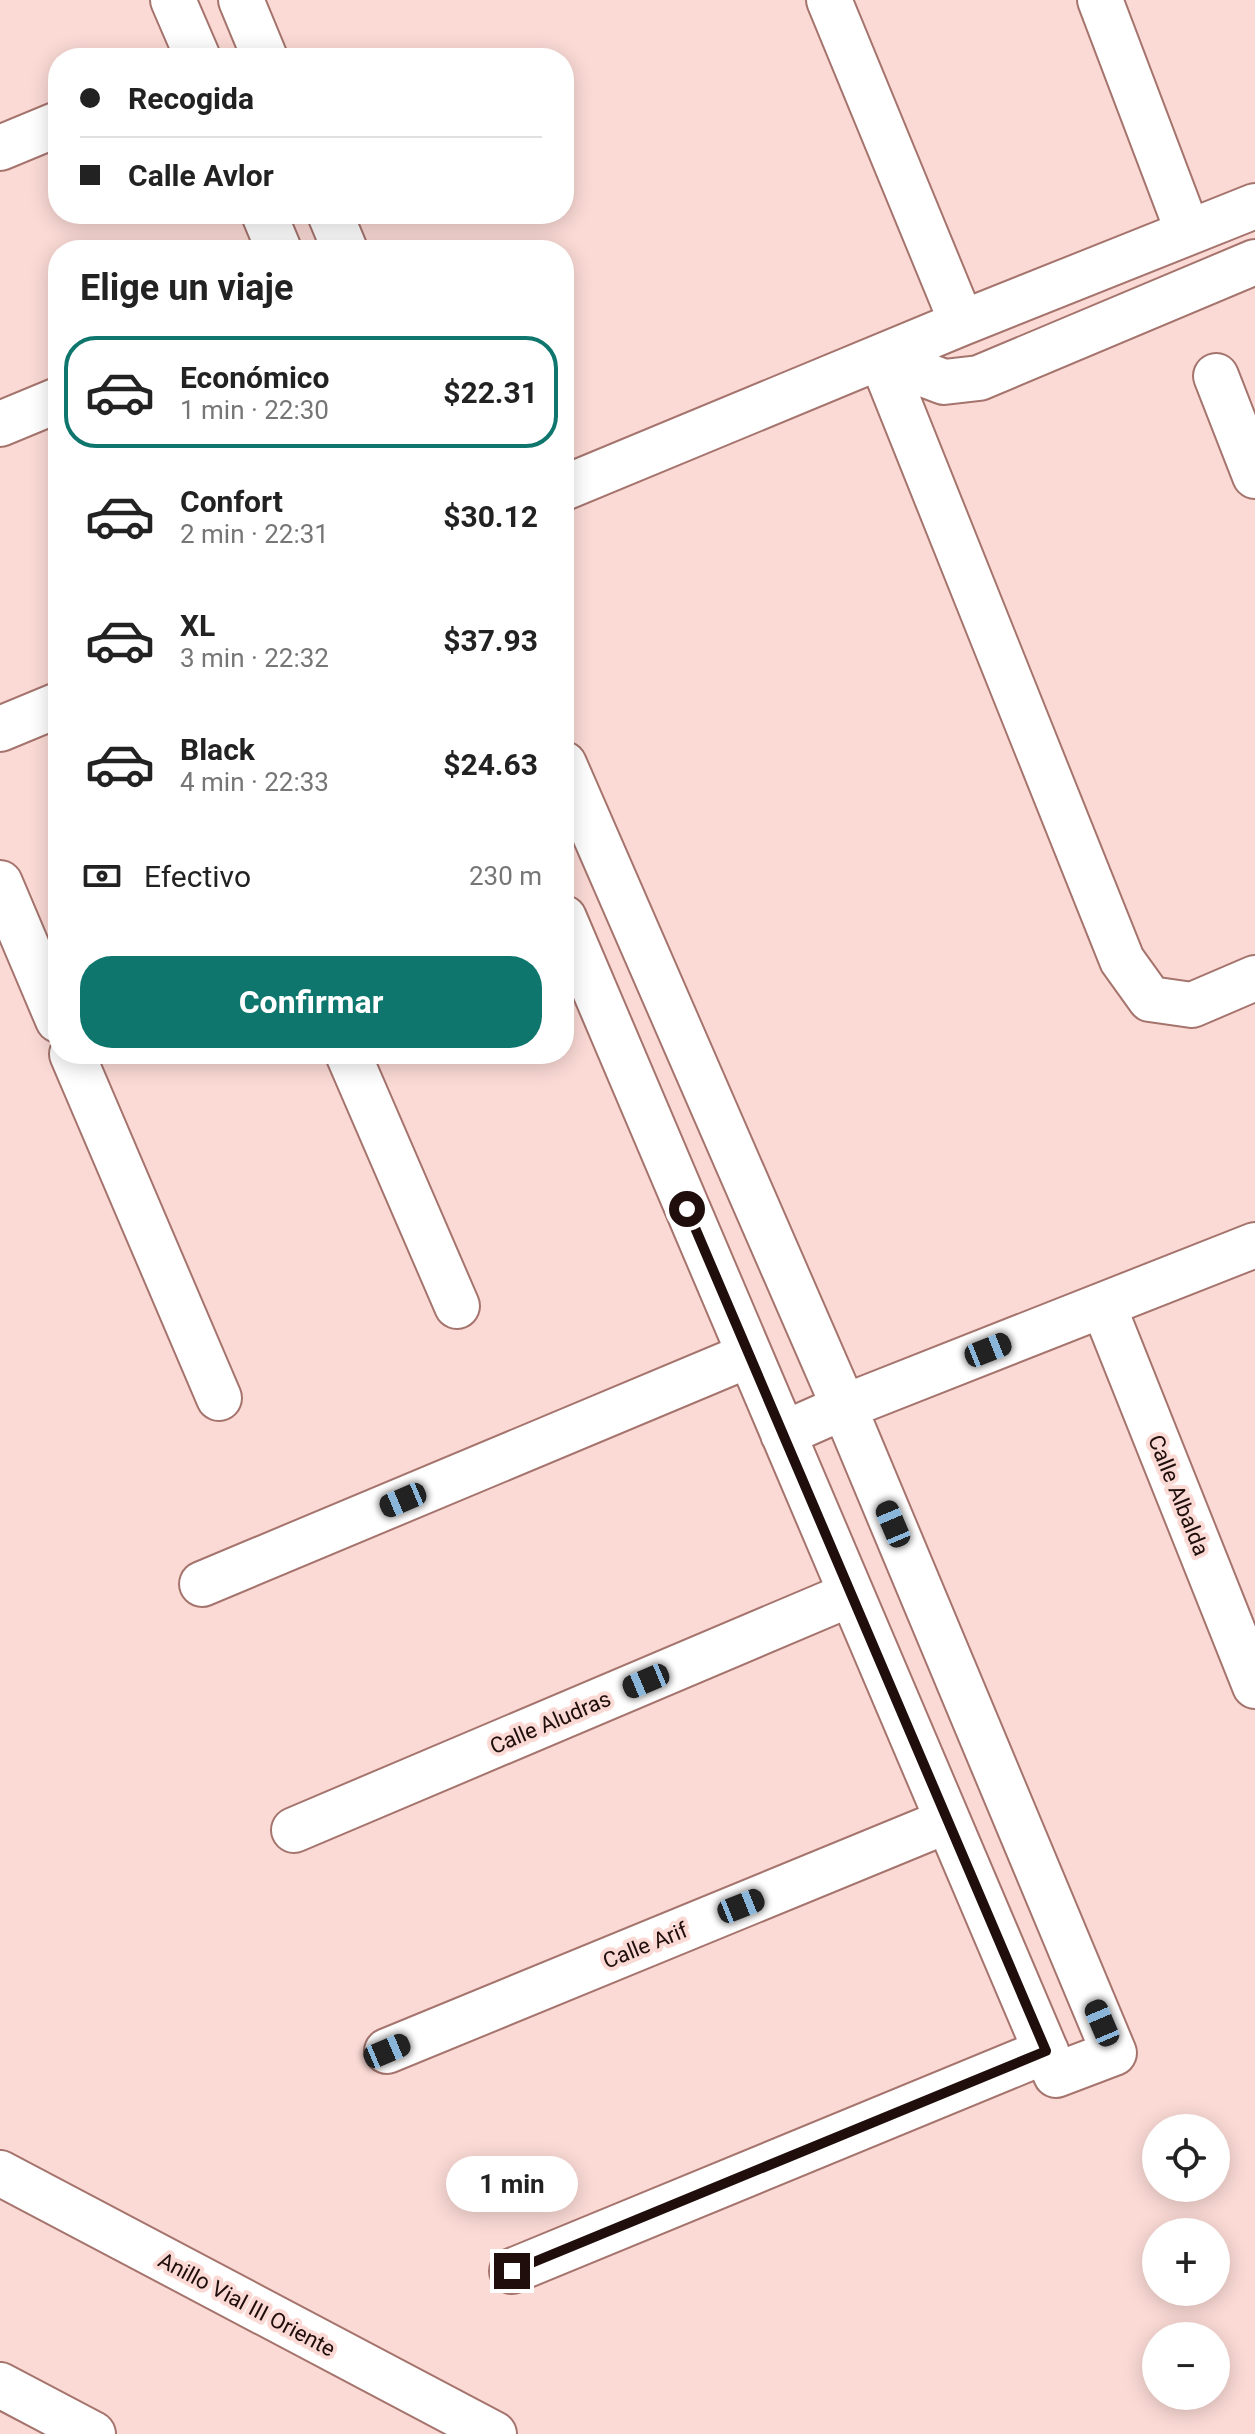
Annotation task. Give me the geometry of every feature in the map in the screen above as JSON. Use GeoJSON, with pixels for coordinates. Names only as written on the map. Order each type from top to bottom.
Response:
{"type":"FeatureCollection","features":[{"type":"Feature","properties":{"kind":"street"},"geometry":{"type":"LineString","coordinates":[[173,0],[194,48]]}},
{"type":"Feature","properties":{"kind":"street"},"geometry":{"type":"LineString","coordinates":[[241,0],[261,48]]}},
{"type":"Feature","properties":{"kind":"street"},"geometry":{"type":"LineString","coordinates":[[829,0],[962,323]]}},
{"type":"Feature","properties":{"kind":"street"},"geometry":{"type":"LineString","coordinates":[[1100,0],[1188,232]]}},
{"type":"Feature","properties":{"kind":"street"},"geometry":{"type":"LineString","coordinates":[[0,148],[48,128]]}},
{"type":"Feature","properties":{"kind":"street"},"geometry":{"type":"LineString","coordinates":[[574,484],[1255,206]]}},
{"type":"Feature","properties":{"kind":"street"},"geometry":{"type":"LineString","coordinates":[[881,358],[944,382],[979,378],[1255,262]]}},
{"type":"Feature","properties":{"kind":"street"},"geometry":{"type":"LineString","coordinates":[[881,358],[1122,960],[1150,999],[1192,1005],[1255,978]]}},
{"type":"Feature","properties":{"kind":"street"},"geometry":{"type":"LineString","coordinates":[[1216,376],[1255,476]]}},
{"type":"Feature","properties":{"kind":"street"},"geometry":{"type":"LineString","coordinates":[[0,424],[48,404]]}},
{"type":"Feature","properties":{"kind":"street"},"geometry":{"type":"LineString","coordinates":[[0,729],[48,709]]}},
{"type":"Feature","properties":{"kind":"street"},"geometry":{"type":"LineString","coordinates":[[574,787],[844,1407],[1114,2053],[1056,2075],[574,942]]}},
{"type":"Feature","properties":{"kind":"street"},"geometry":{"type":"LineString","coordinates":[[0,883],[48,996]]}},
{"type":"Feature","properties":{"kind":"street"},"geometry":{"type":"LineString","coordinates":[[76,1064],[219,1398]]}},
{"type":"Feature","properties":{"kind":"street"},"geometry":{"type":"LineString","coordinates":[[352,1064],[457,1306]]}},
{"type":"Feature","properties":{"kind":"street"},"geometry":{"type":"LineString","coordinates":[[783,1434],[1255,1245]]}},
{"type":"Feature","properties":{"kind":"street","name":"Calle Albalda"},"geometry":{"type":"LineString","coordinates":[[1103,1305],[1255,1686]]}},
{"type":"Feature","properties":{"kind":"street"},"geometry":{"type":"LineString","coordinates":[[202,1584],[749,1355]]}},
{"type":"Feature","properties":{"kind":"street","name":"Calle Aludras"},"geometry":{"type":"LineString","coordinates":[[294,1830],[851,1594]]}},
{"type":"Feature","properties":{"kind":"street","name":"Calle Arif"},"geometry":{"type":"LineString","coordinates":[[387,2051],[947,1821]]}},
{"type":"Feature","properties":{"kind":"street"},"geometry":{"type":"LineString","coordinates":[[512,2271],[1046,2051]]}},
{"type":"Feature","properties":{"kind":"street","name":"Anillo Vial III Oriente"},"geometry":{"type":"LineString","coordinates":[[0,2173],[494,2434]]}},
{"type":"Feature","properties":{"kind":"street"},"geometry":{"type":"LineString","coordinates":[[0,2385],[93,2434]]}},
{"type":"Feature","properties":{"kind":"route"},"geometry":{"type":"LineString","coordinates":[[512,2271],[1046,2051],[687,1209]]}}]}
